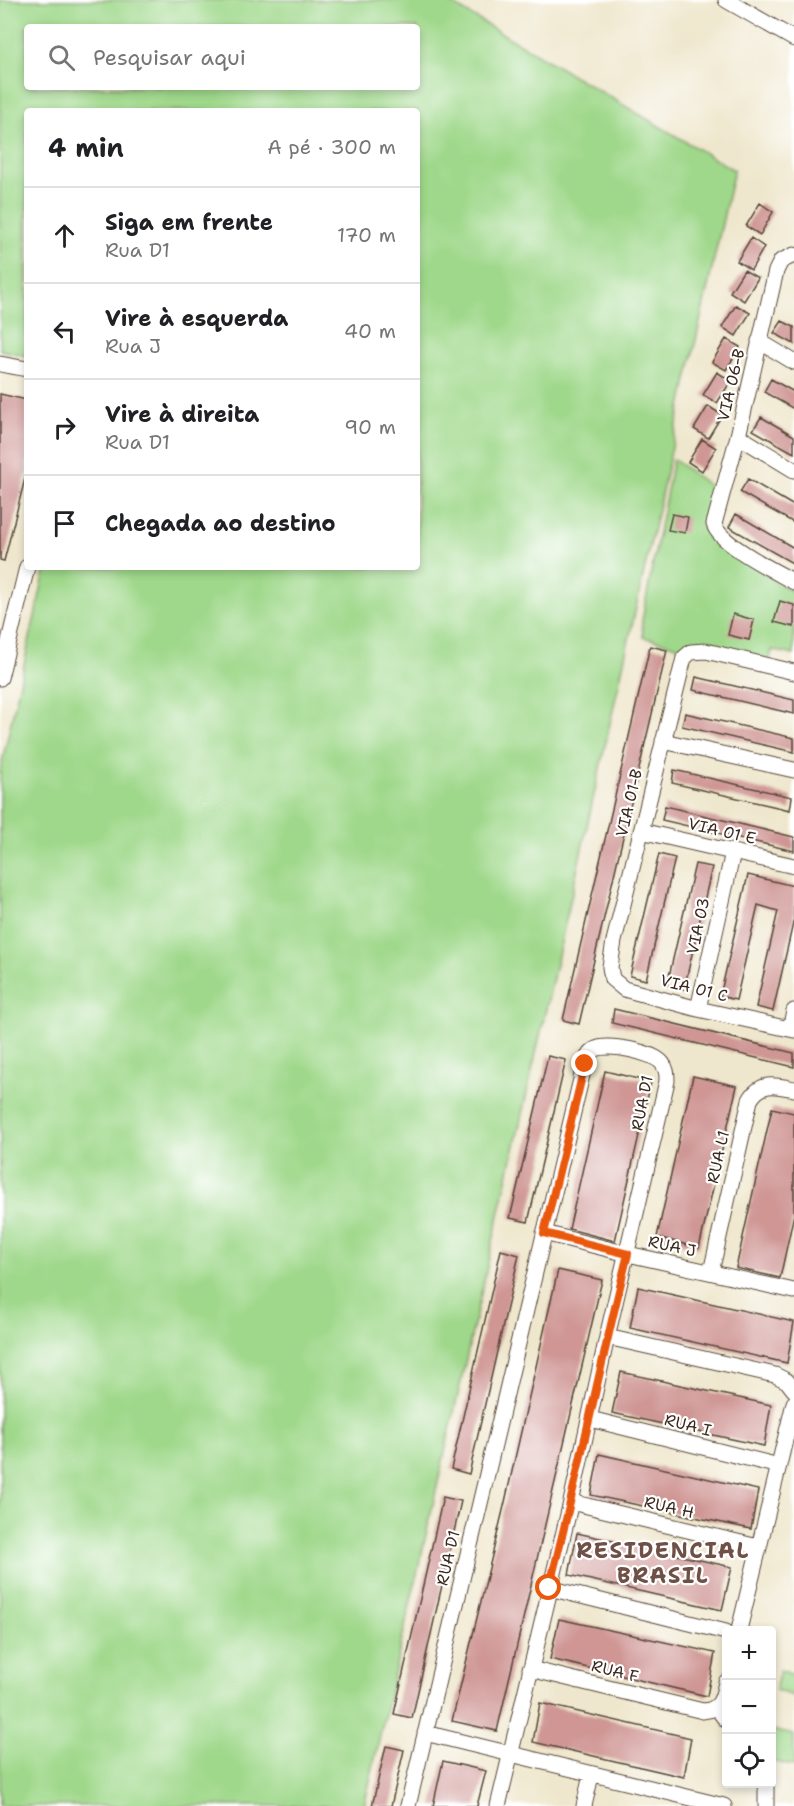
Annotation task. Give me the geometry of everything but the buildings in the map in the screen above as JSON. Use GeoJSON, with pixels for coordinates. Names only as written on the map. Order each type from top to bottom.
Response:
{"type":"FeatureCollection","features":[{"type":"Feature","properties":{"kind":"street"},"geometry":{"type":"LineString","coordinates":[[726,0],[794,39]]}},
{"type":"Feature","properties":{"kind":"street","name":"VIA 06-B"},"geometry":{"type":"LineString","coordinates":[[794,255],[779,264],[714,526],[721,537],[794,582]]}},
{"type":"Feature","properties":{"kind":"street"},"geometry":{"type":"LineString","coordinates":[[759,341],[794,362]]}},
{"type":"Feature","properties":{"kind":"street"},"geometry":{"type":"LineString","coordinates":[[0,364],[24,368]]}},
{"type":"Feature","properties":{"kind":"street"},"geometry":{"type":"LineString","coordinates":[[738,436],[794,470]]}},
{"type":"Feature","properties":{"kind":"street"},"geometry":{"type":"LineString","coordinates":[[0,678],[3,656],[26,570]]}},
{"type":"Feature","properties":{"kind":"street","name":"VIA 01-B"},"geometry":{"type":"LineString","coordinates":[[612,956],[684,658],[691,652],[706,651],[794,672]]}},
{"type":"Feature","properties":{"kind":"street"},"geometry":{"type":"LineString","coordinates":[[663,741],[794,770]]}},
{"type":"Feature","properties":{"kind":"street","name":"VIA 01 E"},"geometry":{"type":"LineString","coordinates":[[641,831],[794,866]]}},
{"type":"Feature","properties":{"kind":"street","name":"VIA 03"},"geometry":{"type":"LineString","coordinates":[[698,1009],[733,852]]}},
{"type":"Feature","properties":{"kind":"street","name":"VIA 01 C"},"geometry":{"type":"LineString","coordinates":[[612,956],[611,976],[620,988],[698,1009],[792,1029]]}},
{"type":"Feature","properties":{"kind":"street"},"geometry":{"type":"LineString","coordinates":[[792,1029],[794,1011]]}},
{"type":"Feature","properties":{"kind":"street","name":"RUA D1"},"geometry":{"type":"LineString","coordinates":[[408,1806],[582,1075],[589,1054],[600,1047],[630,1050],[660,1060],[666,1069],[667,1081],[607,1336],[571,1502],[498,1806]]}},
{"type":"Feature","properties":{"kind":"street","name":"RUA L1"},"geometry":{"type":"LineString","coordinates":[[711,1272],[750,1100],[756,1090],[762,1087],[775,1086],[794,1089]]}},
{"type":"Feature","properties":{"kind":"street","name":"RUA J"},"geometry":{"type":"LineString","coordinates":[[544,1233],[794,1291]]}},
{"type":"Feature","properties":{"kind":"street"},"geometry":{"type":"LineString","coordinates":[[607,1336],[783,1378],[794,1390]]}},
{"type":"Feature","properties":{"kind":"street"},"geometry":{"type":"LineString","coordinates":[[740,1626],[794,1402]]}},
{"type":"Feature","properties":{"kind":"street","name":"RUA I"},"geometry":{"type":"LineString","coordinates":[[590,1419],[779,1466]]}},
{"type":"Feature","properties":{"kind":"street","name":"RUA H"},"geometry":{"type":"LineString","coordinates":[[571,1502],[758,1547]]}},
{"type":"Feature","properties":{"kind":"street"},"geometry":{"type":"LineString","coordinates":[[549,1588],[722,1631]]}},
{"type":"Feature","properties":{"kind":"street","name":"RUA F"},"geometry":{"type":"LineString","coordinates":[[530,1669],[703,1711],[716,1707]]}},
{"type":"Feature","properties":{"kind":"street"},"geometry":{"type":"LineString","coordinates":[[722,1699],[716,1707],[722,1715]]}},
{"type":"Feature","properties":{"kind":"street"},"geometry":{"type":"LineString","coordinates":[[425,1733],[591,1774],[672,1800],[724,1806]]}},
{"type":"Feature","properties":{"kind":"street"},"geometry":{"type":"LineString","coordinates":[[584,1806],[591,1774]]}},
{"type":"Feature","properties":{"kind":"street"},"geometry":{"type":"LineString","coordinates":[[766,1788],[766,1806]]}},
{"type":"Feature","properties":{"kind":"green space"},"geometry":{"type":"Polygon","coordinates":[[[0,0],[445,0],[734,170],[364,1806],[0,1806],[0,771],[45,570],[420,570],[420,108],[24,108],[24,355],[0,350],[0,0]]]}},
{"type":"Feature","properties":{"kind":"green space"},"geometry":{"type":"Polygon","coordinates":[[[673,459],[718,492],[708,530],[713,541],[794,592],[794,655],[772,650],[769,662],[693,642],[681,647],[643,637],[642,621],[673,459]]]}},
{"type":"Feature","properties":{"kind":"green space"},"geometry":{"type":"Polygon","coordinates":[[[780,1670],[794,1675],[794,1696],[776,1690],[780,1670]]]}},
{"type":"Feature","properties":{"kind":"green space"},"geometry":{"type":"Polygon","coordinates":[[[776,1731],[794,1735],[794,1766],[776,1762],[776,1731]]]}},
{"type":"Feature","properties":{"kind":"district","name":"RESIDENCIAL BRASIL"},"geometry":{"type":"Point","coordinates":[663,1562]}},
{"type":"Feature","properties":{"kind":"route"},"geometry":{"type":"LineString","coordinates":[[549,1588],[628,1254],[544,1233],[585,1064]]}}]}
